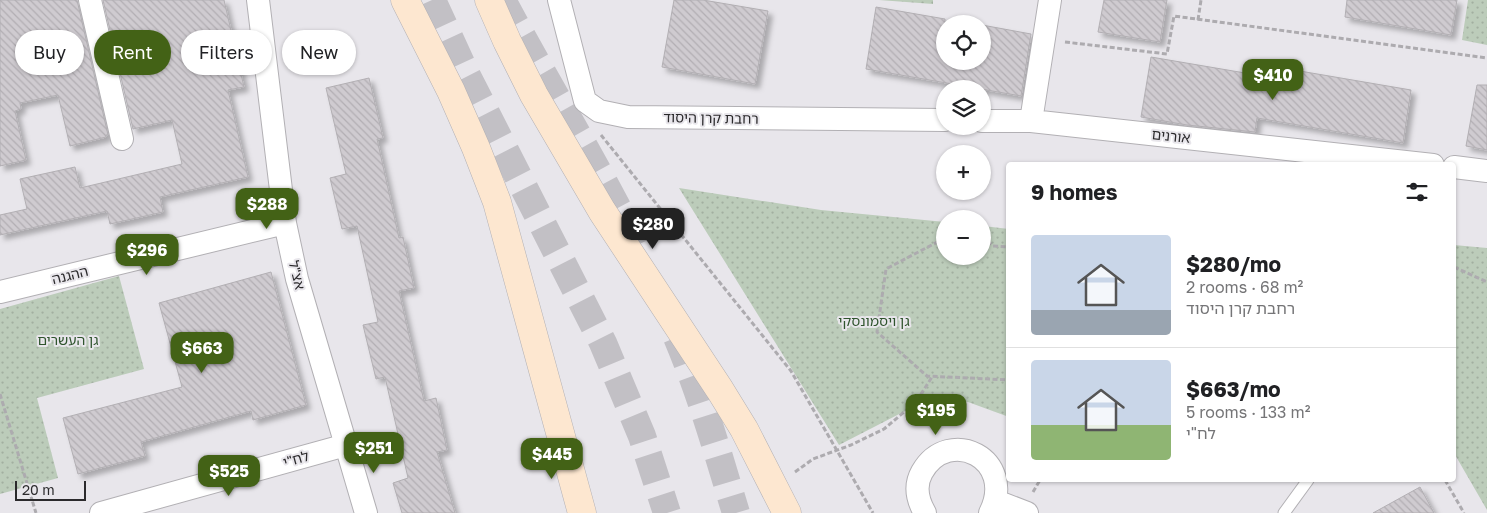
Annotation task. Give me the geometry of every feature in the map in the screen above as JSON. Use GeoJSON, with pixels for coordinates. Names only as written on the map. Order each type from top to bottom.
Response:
{"type":"FeatureCollection","features":[{"type":"Feature","properties":{"kind":"main road"},"geometry":{"type":"LineString","coordinates":[[405,0],[454,99],[497,202],[582,513]]}},
{"type":"Feature","properties":{"kind":"main road"},"geometry":{"type":"LineString","coordinates":[[489,0],[534,94],[602,211],[744,429],[787,513]]}},
{"type":"Feature","properties":{"kind":"street"},"geometry":{"type":"LineString","coordinates":[[90,0],[122,139]]}},
{"type":"Feature","properties":{"kind":"street","name":"אצ\"ל"},"geometry":{"type":"LineString","coordinates":[[258,0],[285,223],[297,280],[366,513]]}},
{"type":"Feature","properties":{"kind":"street","name":"רחבת קרן היסוד"},"geometry":{"type":"LineString","coordinates":[[559,0],[585,101],[600,111],[628,117],[936,120]]}},
{"type":"Feature","properties":{"kind":"street"},"geometry":{"type":"LineString","coordinates":[[991,121],[1031,121],[1050,0]]}},
{"type":"Feature","properties":{"kind":"street","name":"אורנים"},"geometry":{"type":"LineString","coordinates":[[1031,121],[1406,162]]}},
{"type":"Feature","properties":{"kind":"street"},"geometry":{"type":"LineString","coordinates":[[1456,167],[1487,171]]}},
{"type":"Feature","properties":{"kind":"street","name":"ההגנה"},"geometry":{"type":"LineString","coordinates":[[0,292],[285,223]]}},
{"type":"Feature","properties":{"kind":"street","name":"לח\"י"},"geometry":{"type":"LineString","coordinates":[[102,513],[346,445]]}},
{"type":"Feature","properties":{"kind":"street"},"geometry":{"type":"LineString","coordinates":[[925,513],[919,501],[917,488],[920,476],[927,464],[937,455],[950,450],[964,450],[976,454],[987,463],[995,474],[998,488],[993,507],[1027,513]]}},
{"type":"Feature","properties":{"kind":"lane"},"geometry":{"type":"LineString","coordinates":[[1284,513],[1307,482]]}},
{"type":"Feature","properties":{"kind":"path"},"geometry":{"type":"LineString","coordinates":[[1198,20],[1201,0]]}},
{"type":"Feature","properties":{"kind":"path"},"geometry":{"type":"LineString","coordinates":[[1043,40],[1167,54],[1174,16],[1487,58]]}},
{"type":"Feature","properties":{"kind":"path"},"geometry":{"type":"LineString","coordinates":[[595,129],[791,370],[872,513]]}},
{"type":"Feature","properties":{"kind":"path"},"geometry":{"type":"LineString","coordinates":[[936,243],[886,269],[877,332],[927,376],[1006,380]]}},
{"type":"Feature","properties":{"kind":"path"},"geometry":{"type":"LineString","coordinates":[[991,244],[1006,247]]}},
{"type":"Feature","properties":{"kind":"path"},"geometry":{"type":"LineString","coordinates":[[1456,268],[1487,282]]}},
{"type":"Feature","properties":{"kind":"path"},"geometry":{"type":"LineString","coordinates":[[774,489],[812,459],[851,445],[884,429],[916,402],[932,376]]}},
{"type":"Feature","properties":{"kind":"path"},"geometry":{"type":"LineString","coordinates":[[0,394],[36,513]]}},
{"type":"Feature","properties":{"kind":"path"},"geometry":{"type":"LineString","coordinates":[[1446,482],[1464,513]]}},
{"type":"Feature","properties":{"kind":"green space"},"geometry":{"type":"Polygon","coordinates":[[[879,0],[933,0],[933,4],[879,0]]]}},
{"type":"Feature","properties":{"kind":"green space"},"geometry":{"type":"Polygon","coordinates":[[[1468,0],[1487,0],[1487,45],[1462,40],[1468,0]]]}},
{"type":"Feature","properties":{"kind":"green space","name":"גן ויסמונסקי"},"geometry":{"type":"Polygon","coordinates":[[[679,188],[821,210],[936,221],[936,265],[991,265],[991,227],[1006,229],[1006,416],[968,402],[909,409],[839,445],[679,188]]]}},
{"type":"Feature","properties":{"kind":"green space"},"geometry":{"type":"Polygon","coordinates":[[[1456,245],[1487,248],[1487,510],[1456,456],[1456,245]]]}},
{"type":"Feature","properties":{"kind":"green space","name":"גן העשרים"},"geometry":{"type":"Polygon","coordinates":[[[119,276],[144,369],[37,398],[58,478],[0,494],[0,309],[119,276]]]}},
{"type":"Feature","properties":{"kind":"building"},"geometry":{"type":"Polygon","coordinates":[[[0,0],[77,0],[84,30],[15,30],[15,75],[84,75],[84,30],[108,135],[70,146],[58,95],[20,103],[21,109],[15,111],[26,160],[0,166],[0,0]]]}},
{"type":"Feature","properties":{"kind":"building"},"geometry":{"type":"Polygon","coordinates":[[[103,0],[224,0],[231,30],[181,30],[181,75],[241,75],[244,87],[228,90],[248,177],[160,197],[163,212],[110,224],[107,211],[0,235],[0,215],[27,209],[20,179],[75,167],[80,188],[182,164],[172,120],[133,129],[120,75],[171,75],[171,30],[110,30],[103,0]]]}},
{"type":"Feature","properties":{"kind":"building"},"geometry":{"type":"Polygon","coordinates":[[[674,0],[703,0],[768,11],[755,84],[662,67],[674,0]]]}},
{"type":"Feature","properties":{"kind":"building"},"geometry":{"type":"Polygon","coordinates":[[[1104,0],[1167,0],[1160,42],[1098,32],[1104,0]]]}},
{"type":"Feature","properties":{"kind":"building"},"geometry":{"type":"Polygon","coordinates":[[[1347,0],[1457,0],[1451,35],[1345,17],[1347,0]]]}},
{"type":"Feature","properties":{"kind":"building"},"geometry":{"type":"Polygon","coordinates":[[[876,7],[936,17],[936,70],[991,70],[991,27],[1031,34],[1021,96],[991,91],[991,80],[936,81],[866,69],[876,7]]]}},
{"type":"Feature","properties":{"kind":"building"},"geometry":{"type":"Polygon","coordinates":[[[1151,57],[1292,81],[1294,70],[1411,90],[1403,143],[1257,118],[1255,132],[1187,125],[1141,117],[1151,57]]]}},
{"type":"Feature","properties":{"kind":"building"},"geometry":{"type":"Polygon","coordinates":[[[369,78],[383,138],[377,139],[399,238],[403,237],[414,288],[399,291],[424,401],[436,398],[447,450],[437,452],[455,513],[402,513],[393,483],[408,478],[385,377],[376,379],[363,325],[378,322],[357,226],[342,229],[330,178],[346,174],[326,88],[369,78]]]}},
{"type":"Feature","properties":{"kind":"building"},"geometry":{"type":"Polygon","coordinates":[[[1477,85],[1487,85],[1487,150],[1466,146],[1477,85]]]}},
{"type":"Feature","properties":{"kind":"building"},"geometry":{"type":"Polygon","coordinates":[[[271,272],[306,405],[253,420],[251,411],[141,442],[145,456],[78,474],[63,418],[182,387],[159,303],[271,272]]]}},
{"type":"Feature","properties":{"kind":"building"},"geometry":{"type":"Polygon","coordinates":[[[1420,487],[1434,513],[1373,513],[1420,487]]]}},
{"type":"Feature","properties":{"kind":"tunnel"},"geometry":{"type":"LineString","coordinates":[[432,0],[465,72],[603,343],[642,436],[667,513]]}},
{"type":"Feature","properties":{"kind":"tunnel"},"geometry":{"type":"LineString","coordinates":[[502,0],[642,256]]}},
{"type":"Feature","properties":{"kind":"tunnel"},"geometry":{"type":"LineString","coordinates":[[677,337],[716,446],[736,513]]}}]}
